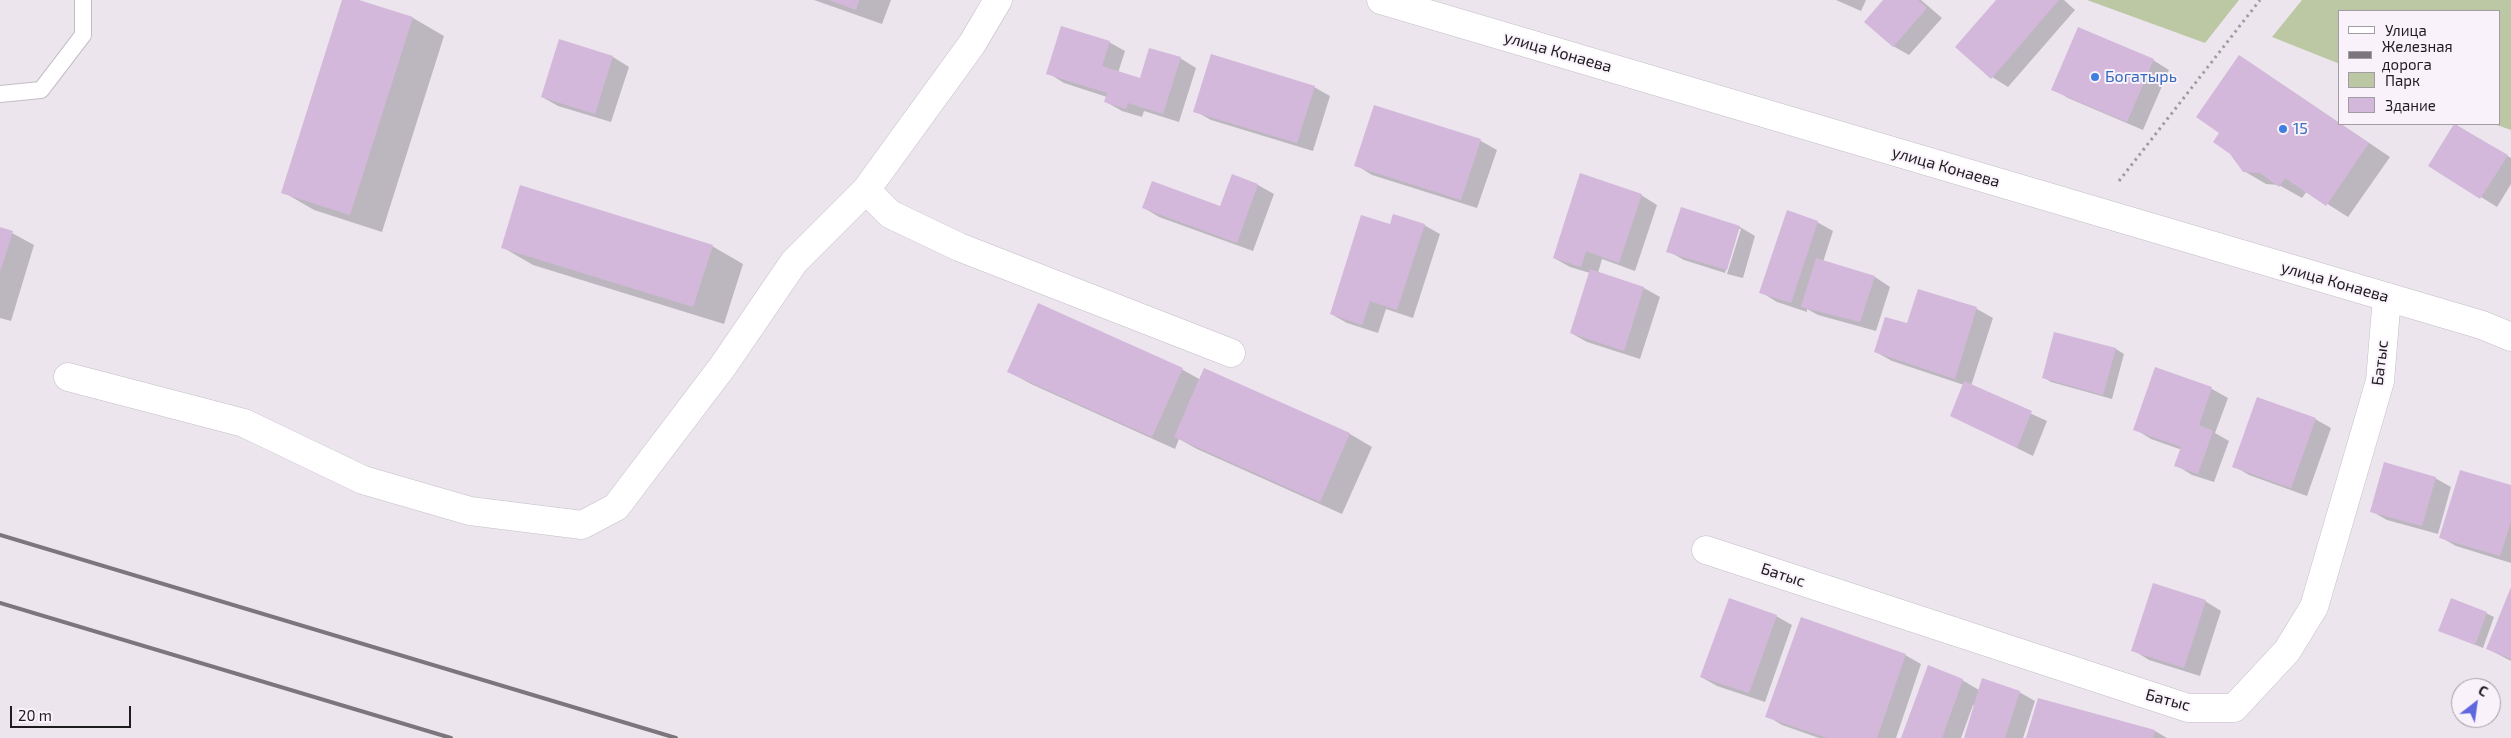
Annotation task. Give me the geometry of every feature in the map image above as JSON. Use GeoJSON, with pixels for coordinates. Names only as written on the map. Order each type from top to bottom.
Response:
{"type":"FeatureCollection","features":[{"type":"Feature","properties":{"kind":"street"},"geometry":{"type":"LineString","coordinates":[[68,377],[244,423],[363,480],[470,511],[582,525],[616,507],[723,366],[794,262],[866,190],[972,44],[998,0]]}},
{"type":"Feature","properties":{"kind":"street","name":"улица Конаева"},"geometry":{"type":"LineString","coordinates":[[1381,0],[2482,325],[2511,337]]}},
{"type":"Feature","properties":{"kind":"street"},"geometry":{"type":"LineString","coordinates":[[866,190],[890,214],[959,247],[1231,353]]}},
{"type":"Feature","properties":{"kind":"street","name":"Батыс"},"geometry":{"type":"LineString","coordinates":[[1706,550],[2188,708],[2234,708],[2287,650],[2314,606],[2380,381],[2387,297]]}},
{"type":"Feature","properties":{"kind":"lane"},"geometry":{"type":"LineString","coordinates":[[0,94],[41,90],[83,35],[83,0]]}},
{"type":"Feature","properties":{"kind":"path"},"geometry":{"type":"LineString","coordinates":[[2096,211],[2260,0]]}},
{"type":"Feature","properties":{"kind":"green space"},"geometry":{"type":"Polygon","coordinates":[[[2087,0],[2239,0],[2205,43],[2087,0]]]}},
{"type":"Feature","properties":{"kind":"green space"},"geometry":{"type":"Polygon","coordinates":[[[2302,0],[2511,0],[2511,130],[2497,125],[2501,125],[2501,10],[2338,10],[2338,63],[2272,37],[2302,0]]]}},
{"type":"Feature","properties":{"kind":"building"},"geometry":{"type":"Polygon","coordinates":[[[342,0],[359,0],[413,17],[350,215],[281,193],[342,0]]]}},
{"type":"Feature","properties":{"kind":"building"},"geometry":{"type":"Polygon","coordinates":[[[829,0],[859,0],[856,10],[829,0]]]}},
{"type":"Feature","properties":{"kind":"building"},"geometry":{"type":"Polygon","coordinates":[[[1883,0],[1918,0],[1927,8],[1893,47],[1864,22],[1883,0]]]}},
{"type":"Feature","properties":{"kind":"building"},"geometry":{"type":"Polygon","coordinates":[[[1996,0],[2059,0],[1991,79],[1955,47],[1996,0]]]}},
{"type":"Feature","properties":{"kind":"building"},"geometry":{"type":"Polygon","coordinates":[[[1061,26],[1110,41],[1102,66],[1140,78],[1149,48],[1181,57],[1163,114],[1128,103],[1126,109],[1104,102],[1107,93],[1046,74],[1061,26]]]}},
{"type":"Feature","properties":{"kind":"building"},"geometry":{"type":"Polygon","coordinates":[[[2078,27],[2154,59],[2127,122],[2051,90],[2078,27]]]}},
{"type":"Feature","properties":{"kind":"building"},"geometry":{"type":"Polygon","coordinates":[[[559,39],[613,56],[595,114],[541,97],[559,39]]]}},
{"type":"Feature","properties":{"kind":"building"},"geometry":{"type":"Polygon","coordinates":[[[1211,54],[1315,86],[1297,143],[1193,112],[1211,54]]]}},
{"type":"Feature","properties":{"kind":"building"},"geometry":{"type":"Polygon","coordinates":[[[2239,55],[2338,122],[2338,125],[2342,125],[2369,143],[2326,206],[2285,178],[2279,187],[2260,173],[2243,172],[2230,154],[2213,142],[2219,133],[2196,117],[2239,55]]]}},
{"type":"Feature","properties":{"kind":"building"},"geometry":{"type":"Polygon","coordinates":[[[1374,105],[1481,139],[1461,200],[1354,166],[1374,105]]]}},
{"type":"Feature","properties":{"kind":"building"},"geometry":{"type":"Polygon","coordinates":[[[2453,125],[2508,155],[2480,199],[2428,166],[2453,125]]]}},
{"type":"Feature","properties":{"kind":"building"},"geometry":{"type":"Polygon","coordinates":[[[1580,173],[1642,194],[1619,263],[1586,251],[1581,267],[1553,258],[1580,173]]]}},
{"type":"Feature","properties":{"kind":"building"},"geometry":{"type":"Polygon","coordinates":[[[1232,174],[1258,184],[1237,243],[1142,208],[1152,181],[1220,206],[1232,174]]]}},
{"type":"Feature","properties":{"kind":"building"},"geometry":{"type":"Polygon","coordinates":[[[520,185],[713,245],[693,307],[501,248],[520,185]]]}},
{"type":"Feature","properties":{"kind":"building"},"geometry":{"type":"Polygon","coordinates":[[[1681,207],[1740,226],[1727,270],[1666,252],[1681,207]]]}},
{"type":"Feature","properties":{"kind":"building"},"geometry":{"type":"Polygon","coordinates":[[[1787,210],[1818,221],[1791,303],[1759,293],[1787,210]]]}},
{"type":"Feature","properties":{"kind":"building"},"geometry":{"type":"Polygon","coordinates":[[[1393,214],[1425,224],[1397,310],[1370,301],[1362,325],[1330,314],[1361,215],[1390,224],[1393,214]]]}},
{"type":"Feature","properties":{"kind":"building"},"geometry":{"type":"Polygon","coordinates":[[[0,227],[13,231],[0,272],[0,227]]]}},
{"type":"Feature","properties":{"kind":"building"},"geometry":{"type":"Polygon","coordinates":[[[1816,258],[1875,276],[1860,322],[1801,307],[1816,258]]]}},
{"type":"Feature","properties":{"kind":"building"},"geometry":{"type":"Polygon","coordinates":[[[1590,269],[1644,287],[1624,351],[1570,333],[1590,269]]]}},
{"type":"Feature","properties":{"kind":"building"},"geometry":{"type":"Polygon","coordinates":[[[1918,289],[1977,307],[1955,379],[1874,352],[1885,317],[1907,323],[1918,289]]]}},
{"type":"Feature","properties":{"kind":"building"},"geometry":{"type":"Polygon","coordinates":[[[1038,303],[1183,368],[1152,437],[1007,372],[1038,303]]]}},
{"type":"Feature","properties":{"kind":"building"},"geometry":{"type":"Polygon","coordinates":[[[2054,332],[2116,348],[2103,395],[2042,378],[2054,332]]]}},
{"type":"Feature","properties":{"kind":"building"},"geometry":{"type":"Polygon","coordinates":[[[2155,367],[2212,387],[2199,425],[2213,431],[2198,474],[2174,466],[2181,447],[2133,430],[2155,367]]]}},
{"type":"Feature","properties":{"kind":"building"},"geometry":{"type":"Polygon","coordinates":[[[1204,368],[1350,433],[1320,502],[1174,437],[1204,368]]]}},
{"type":"Feature","properties":{"kind":"building"},"geometry":{"type":"Polygon","coordinates":[[[1964,381],[2032,411],[2017,448],[1950,416],[1964,381]]]}},
{"type":"Feature","properties":{"kind":"building"},"geometry":{"type":"Polygon","coordinates":[[[2257,397],[2316,418],[2291,488],[2232,467],[2257,397]]]}},
{"type":"Feature","properties":{"kind":"building"},"geometry":{"type":"Polygon","coordinates":[[[2384,462],[2436,477],[2422,526],[2370,512],[2384,462]]]}},
{"type":"Feature","properties":{"kind":"building"},"geometry":{"type":"Polygon","coordinates":[[[2460,470],[2511,485],[2511,521],[2500,556],[2439,538],[2460,470]]]}},
{"type":"Feature","properties":{"kind":"building"},"geometry":{"type":"Polygon","coordinates":[[[2153,583],[2206,600],[2184,668],[2131,651],[2153,583]]]}},
{"type":"Feature","properties":{"kind":"building"},"geometry":{"type":"Polygon","coordinates":[[[2511,587],[2511,659],[2486,649],[2511,587]]]}},
{"type":"Feature","properties":{"kind":"building"},"geometry":{"type":"Polygon","coordinates":[[[1729,598],[1777,615],[1749,693],[1700,677],[1729,598]]]}},
{"type":"Feature","properties":{"kind":"building"},"geometry":{"type":"Polygon","coordinates":[[[2451,598],[2487,612],[2475,645],[2438,631],[2451,598]]]}},
{"type":"Feature","properties":{"kind":"building"},"geometry":{"type":"Polygon","coordinates":[[[1801,617],[1906,654],[1877,738],[1827,738],[1765,717],[1801,617]]]}},
{"type":"Feature","properties":{"kind":"building"},"geometry":{"type":"Polygon","coordinates":[[[1928,665],[1963,679],[1942,738],[1901,738],[1928,665]]]}},
{"type":"Feature","properties":{"kind":"building"},"geometry":{"type":"Polygon","coordinates":[[[1982,678],[2020,691],[2005,738],[1964,738],[1982,678]]]}},
{"type":"Feature","properties":{"kind":"building"},"geometry":{"type":"Polygon","coordinates":[[[2038,698],[2155,730],[2153,738],[2026,738],[2038,698]]]}},
{"type":"Feature","properties":{"kind":"railway"},"geometry":{"type":"LineString","coordinates":[[0,535],[676,738]]}},
{"type":"Feature","properties":{"kind":"railway"},"geometry":{"type":"LineString","coordinates":[[0,603],[451,738]]}},
{"type":"Feature","properties":{"kind":"place","name":"Богатырь"},"geometry":{"type":"Point","coordinates":[2095,77]}},
{"type":"Feature","properties":{"kind":"place","name":"15"},"geometry":{"type":"Point","coordinates":[2283,129]}}]}
